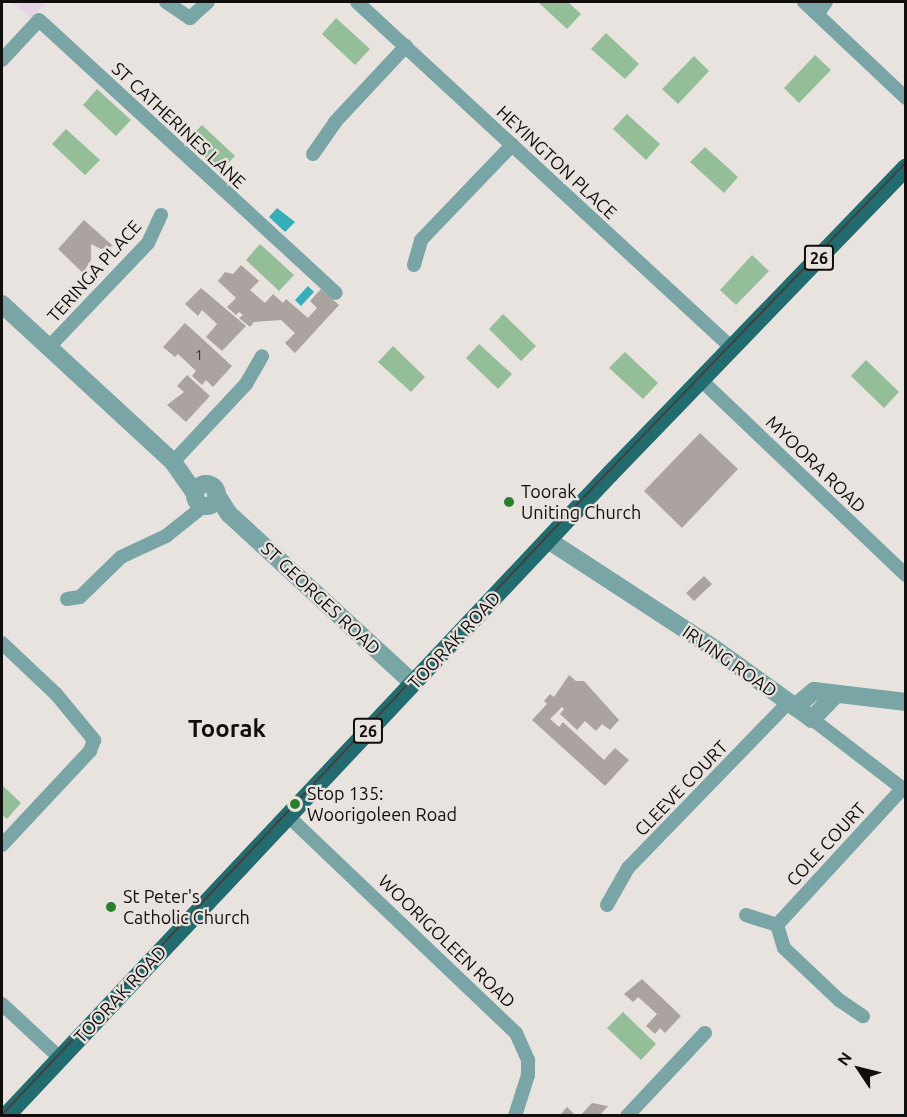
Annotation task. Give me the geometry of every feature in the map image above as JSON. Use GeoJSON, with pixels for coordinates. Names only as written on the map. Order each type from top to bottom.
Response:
{"type":"FeatureCollection","features":[{"type":"Feature","properties":{"kind":"main road","name":"TOORAK ROAD"},"geometry":{"type":"LineString","coordinates":[[6,1116],[548,540],[906,168]]}},
{"type":"Feature","properties":{"kind":"street"},"geometry":{"type":"LineString","coordinates":[[166,2],[189,23],[208,2]]}},
{"type":"Feature","properties":{"kind":"street","name":"HEYINGTON PLACE"},"geometry":{"type":"LineString","coordinates":[[357,2],[732,348]]}},
{"type":"Feature","properties":{"kind":"street"},"geometry":{"type":"LineString","coordinates":[[804,2],[906,98]]}},
{"type":"Feature","properties":{"kind":"street"},"geometry":{"type":"LineString","coordinates":[[817,14],[826,2]]}},
{"type":"Feature","properties":{"kind":"street","name":"ST CATHERINES LANE"},"geometry":{"type":"LineString","coordinates":[[2,60],[39,20],[336,293]]}},
{"type":"Feature","properties":{"kind":"street"},"geometry":{"type":"LineString","coordinates":[[313,154],[335,122],[406,46]]}},
{"type":"Feature","properties":{"kind":"street"},"geometry":{"type":"LineString","coordinates":[[414,265],[421,240],[512,145]]}},
{"type":"Feature","properties":{"kind":"street","name":"TERINGA PLACE"},"geometry":{"type":"LineString","coordinates":[[49,347],[148,243],[161,215]]}},
{"type":"Feature","properties":{"kind":"street","name":"ST GEORGES ROAD"},"geometry":{"type":"LineString","coordinates":[[2,304],[179,468],[204,497],[229,514],[413,683]]}},
{"type":"Feature","properties":{"kind":"street"},"geometry":{"type":"LineString","coordinates":[[179,468],[246,384],[262,356]]}},
{"type":"Feature","properties":{"kind":"street","name":"MYOORA ROAD"},"geometry":{"type":"LineString","coordinates":[[701,380],[906,575]]}},
{"type":"Feature","properties":{"kind":"street"},"geometry":{"type":"LineString","coordinates":[[67,599],[80,597],[121,557],[166,536],[204,497]]}},
{"type":"Feature","properties":{"kind":"street","name":"IRVING ROAD"},"geometry":{"type":"LineString","coordinates":[[548,540],[812,719],[904,790]]}},
{"type":"Feature","properties":{"kind":"street"},"geometry":{"type":"LineString","coordinates":[[2,643],[56,694],[94,740],[90,751],[2,845]]}},
{"type":"Feature","properties":{"kind":"street"},"geometry":{"type":"LineString","coordinates":[[792,705],[814,691],[906,702]]}},
{"type":"Feature","properties":{"kind":"street"},"geometry":{"type":"LineString","coordinates":[[812,719],[835,695]]}},
{"type":"Feature","properties":{"kind":"street","name":"CLEEVE COURT"},"geometry":{"type":"LineString","coordinates":[[607,905],[628,868],[792,705]]}},
{"type":"Feature","properties":{"kind":"street","name":"COLE COURT"},"geometry":{"type":"LineString","coordinates":[[777,925],[904,790]]}},
{"type":"Feature","properties":{"kind":"street","name":"WOORIGOLEEN ROAD"},"geometry":{"type":"LineString","coordinates":[[288,816],[516,1033],[528,1060],[528,1075],[515,1116]]}},
{"type":"Feature","properties":{"kind":"street"},"geometry":{"type":"LineString","coordinates":[[746,915],[777,925],[784,948],[839,1000],[863,1016]]}},
{"type":"Feature","properties":{"kind":"street"},"geometry":{"type":"LineString","coordinates":[[2,1004],[60,1058]]}},
{"type":"Feature","properties":{"kind":"street"},"geometry":{"type":"LineString","coordinates":[[627,1116],[705,1033]]}},
{"type":"Feature","properties":{"kind":"shaded area"},"geometry":{"type":"Polygon","coordinates":[[[12,2],[42,2],[45,4],[31,18],[12,2]]]}},
{"type":"Feature","properties":{"kind":"green space"},"geometry":{"type":"Polygon","coordinates":[[[538,2],[568,2],[581,14],[567,29],[538,2]]]}},
{"type":"Feature","properties":{"kind":"green space"},"geometry":{"type":"Polygon","coordinates":[[[336,18],[370,49],[355,65],[322,34],[336,18]]]}},
{"type":"Feature","properties":{"kind":"green space"},"geometry":{"type":"Polygon","coordinates":[[[606,33],[639,64],[625,79],[591,49],[606,33]]]}},
{"type":"Feature","properties":{"kind":"green space"},"geometry":{"type":"Polygon","coordinates":[[[815,55],[831,70],[799,103],[784,88],[815,55]]]}},
{"type":"Feature","properties":{"kind":"green space"},"geometry":{"type":"Polygon","coordinates":[[[694,56],[709,71],[678,104],[662,89],[694,56]]]}},
{"type":"Feature","properties":{"kind":"green space"},"geometry":{"type":"Polygon","coordinates":[[[97,89],[131,120],[116,136],[83,105],[97,89]]]}},
{"type":"Feature","properties":{"kind":"green space"},"geometry":{"type":"Polygon","coordinates":[[[627,114],[660,144],[646,160],[613,129],[627,114]]]}},
{"type":"Feature","properties":{"kind":"green space"},"geometry":{"type":"Polygon","coordinates":[[[202,125],[235,156],[220,172],[187,140],[202,125]]]}},
{"type":"Feature","properties":{"kind":"green space"},"geometry":{"type":"Polygon","coordinates":[[[66,129],[100,160],[85,175],[52,144],[66,129]]]}},
{"type":"Feature","properties":{"kind":"green space"},"geometry":{"type":"Polygon","coordinates":[[[705,147],[738,177],[724,193],[690,162],[705,147]]]}},
{"type":"Feature","properties":{"kind":"green space"},"geometry":{"type":"Polygon","coordinates":[[[260,244],[294,275],[279,291],[246,260],[260,244]]]}},
{"type":"Feature","properties":{"kind":"green space"},"geometry":{"type":"Polygon","coordinates":[[[752,255],[769,271],[736,305],[720,290],[752,255]]]}},
{"type":"Feature","properties":{"kind":"green space"},"geometry":{"type":"Polygon","coordinates":[[[503,314],[536,346],[521,361],[489,329],[503,314]]]}},
{"type":"Feature","properties":{"kind":"green space"},"geometry":{"type":"Polygon","coordinates":[[[479,344],[512,374],[498,389],[466,358],[479,344]]]}},
{"type":"Feature","properties":{"kind":"green space"},"geometry":{"type":"Polygon","coordinates":[[[393,346],[425,377],[411,392],[378,362],[393,346]]]}},
{"type":"Feature","properties":{"kind":"green space"},"geometry":{"type":"Polygon","coordinates":[[[625,352],[658,383],[643,399],[609,368],[625,352]]]}},
{"type":"Feature","properties":{"kind":"green space"},"geometry":{"type":"Polygon","coordinates":[[[866,360],[899,392],[884,408],[851,376],[866,360]]]}},
{"type":"Feature","properties":{"kind":"green space"},"geometry":{"type":"Polygon","coordinates":[[[2,785],[21,803],[7,819],[2,815],[2,785]]]}},
{"type":"Feature","properties":{"kind":"green space"},"geometry":{"type":"Polygon","coordinates":[[[623,1012],[656,1044],[641,1060],[607,1028],[623,1012]]]}},
{"type":"Feature","properties":{"kind":"water"},"geometry":{"type":"Polygon","coordinates":[[[277,208],[295,222],[285,232],[269,217],[277,208]]]}},
{"type":"Feature","properties":{"kind":"water"},"geometry":{"type":"Polygon","coordinates":[[[308,286],[314,292],[301,306],[295,300],[308,286]]]}},
{"type":"Feature","properties":{"kind":"building"},"geometry":{"type":"Polygon","coordinates":[[[84,220],[113,246],[101,249],[91,244],[91,260],[83,273],[58,249],[84,220]]]}},
{"type":"Feature","properties":{"kind":"building"},"geometry":{"type":"Polygon","coordinates":[[[241,265],[259,281],[250,290],[265,303],[273,294],[283,303],[286,299],[308,318],[317,308],[310,301],[321,289],[339,305],[295,353],[285,343],[295,333],[281,320],[254,322],[250,327],[239,318],[243,315],[239,312],[236,315],[227,307],[236,298],[218,281],[225,272],[233,274],[241,265]]]}},
{"type":"Feature","properties":{"kind":"building"},"geometry":{"type":"Polygon","coordinates":[[[201,288],[246,326],[222,351],[206,337],[217,324],[202,310],[198,316],[185,304],[201,288]]]}},
{"type":"Feature","properties":{"kind":"building"},"geometry":{"type":"Polygon","coordinates":[[[185,323],[232,366],[213,387],[206,380],[202,385],[192,376],[196,371],[178,354],[175,357],[163,347],[185,323]]]}},
{"type":"Feature","properties":{"kind":"building"},"geometry":{"type":"Polygon","coordinates":[[[187,375],[210,396],[186,422],[167,405],[184,392],[177,386],[187,375]]]}},
{"type":"Feature","properties":{"kind":"building"},"geometry":{"type":"Polygon","coordinates":[[[700,433],[738,469],[682,528],[644,491],[700,433]]]}},
{"type":"Feature","properties":{"kind":"building"},"geometry":{"type":"Polygon","coordinates":[[[704,576],[712,584],[694,601],[686,593],[704,576]]]}},
{"type":"Feature","properties":{"kind":"building"},"geometry":{"type":"Polygon","coordinates":[[[569,675],[576,681],[584,681],[619,720],[610,730],[602,724],[596,731],[585,721],[577,730],[560,714],[564,709],[562,707],[550,719],[559,727],[563,722],[604,760],[615,748],[629,760],[605,786],[532,720],[547,704],[544,701],[550,694],[554,697],[569,675]]]}},
{"type":"Feature","properties":{"kind":"building"},"geometry":{"type":"Polygon","coordinates":[[[642,979],[681,1016],[665,1033],[660,1028],[655,1034],[646,1026],[657,1014],[638,997],[633,1002],[624,994],[642,979]]]}},
{"type":"Feature","properties":{"kind":"building"},"geometry":{"type":"Polygon","coordinates":[[[592,1103],[608,1106],[599,1116],[580,1116],[592,1103]]]}},
{"type":"Feature","properties":{"kind":"building"},"geometry":{"type":"Polygon","coordinates":[[[567,1107],[576,1116],[559,1116],[567,1107]]]}},
{"type":"Feature","properties":{"kind":"tram line"},"geometry":{"type":"LineString","coordinates":[[2,1115],[586,495],[906,163]]}},
{"type":"Feature","properties":{"kind":"place","name":"Toorak Uniting Church"},"geometry":{"type":"Point","coordinates":[509,502]}},
{"type":"Feature","properties":{"kind":"place","name":"Stop 135: Woorigoleen Road"},"geometry":{"type":"Point","coordinates":[295,804]}},
{"type":"Feature","properties":{"kind":"place","name":"St Peter's Catholic Church"},"geometry":{"type":"Point","coordinates":[111,907]}},
{"type":"Feature","properties":{"kind":"district","name":"Toorak"},"geometry":{"type":"Point","coordinates":[227,729]}}]}
